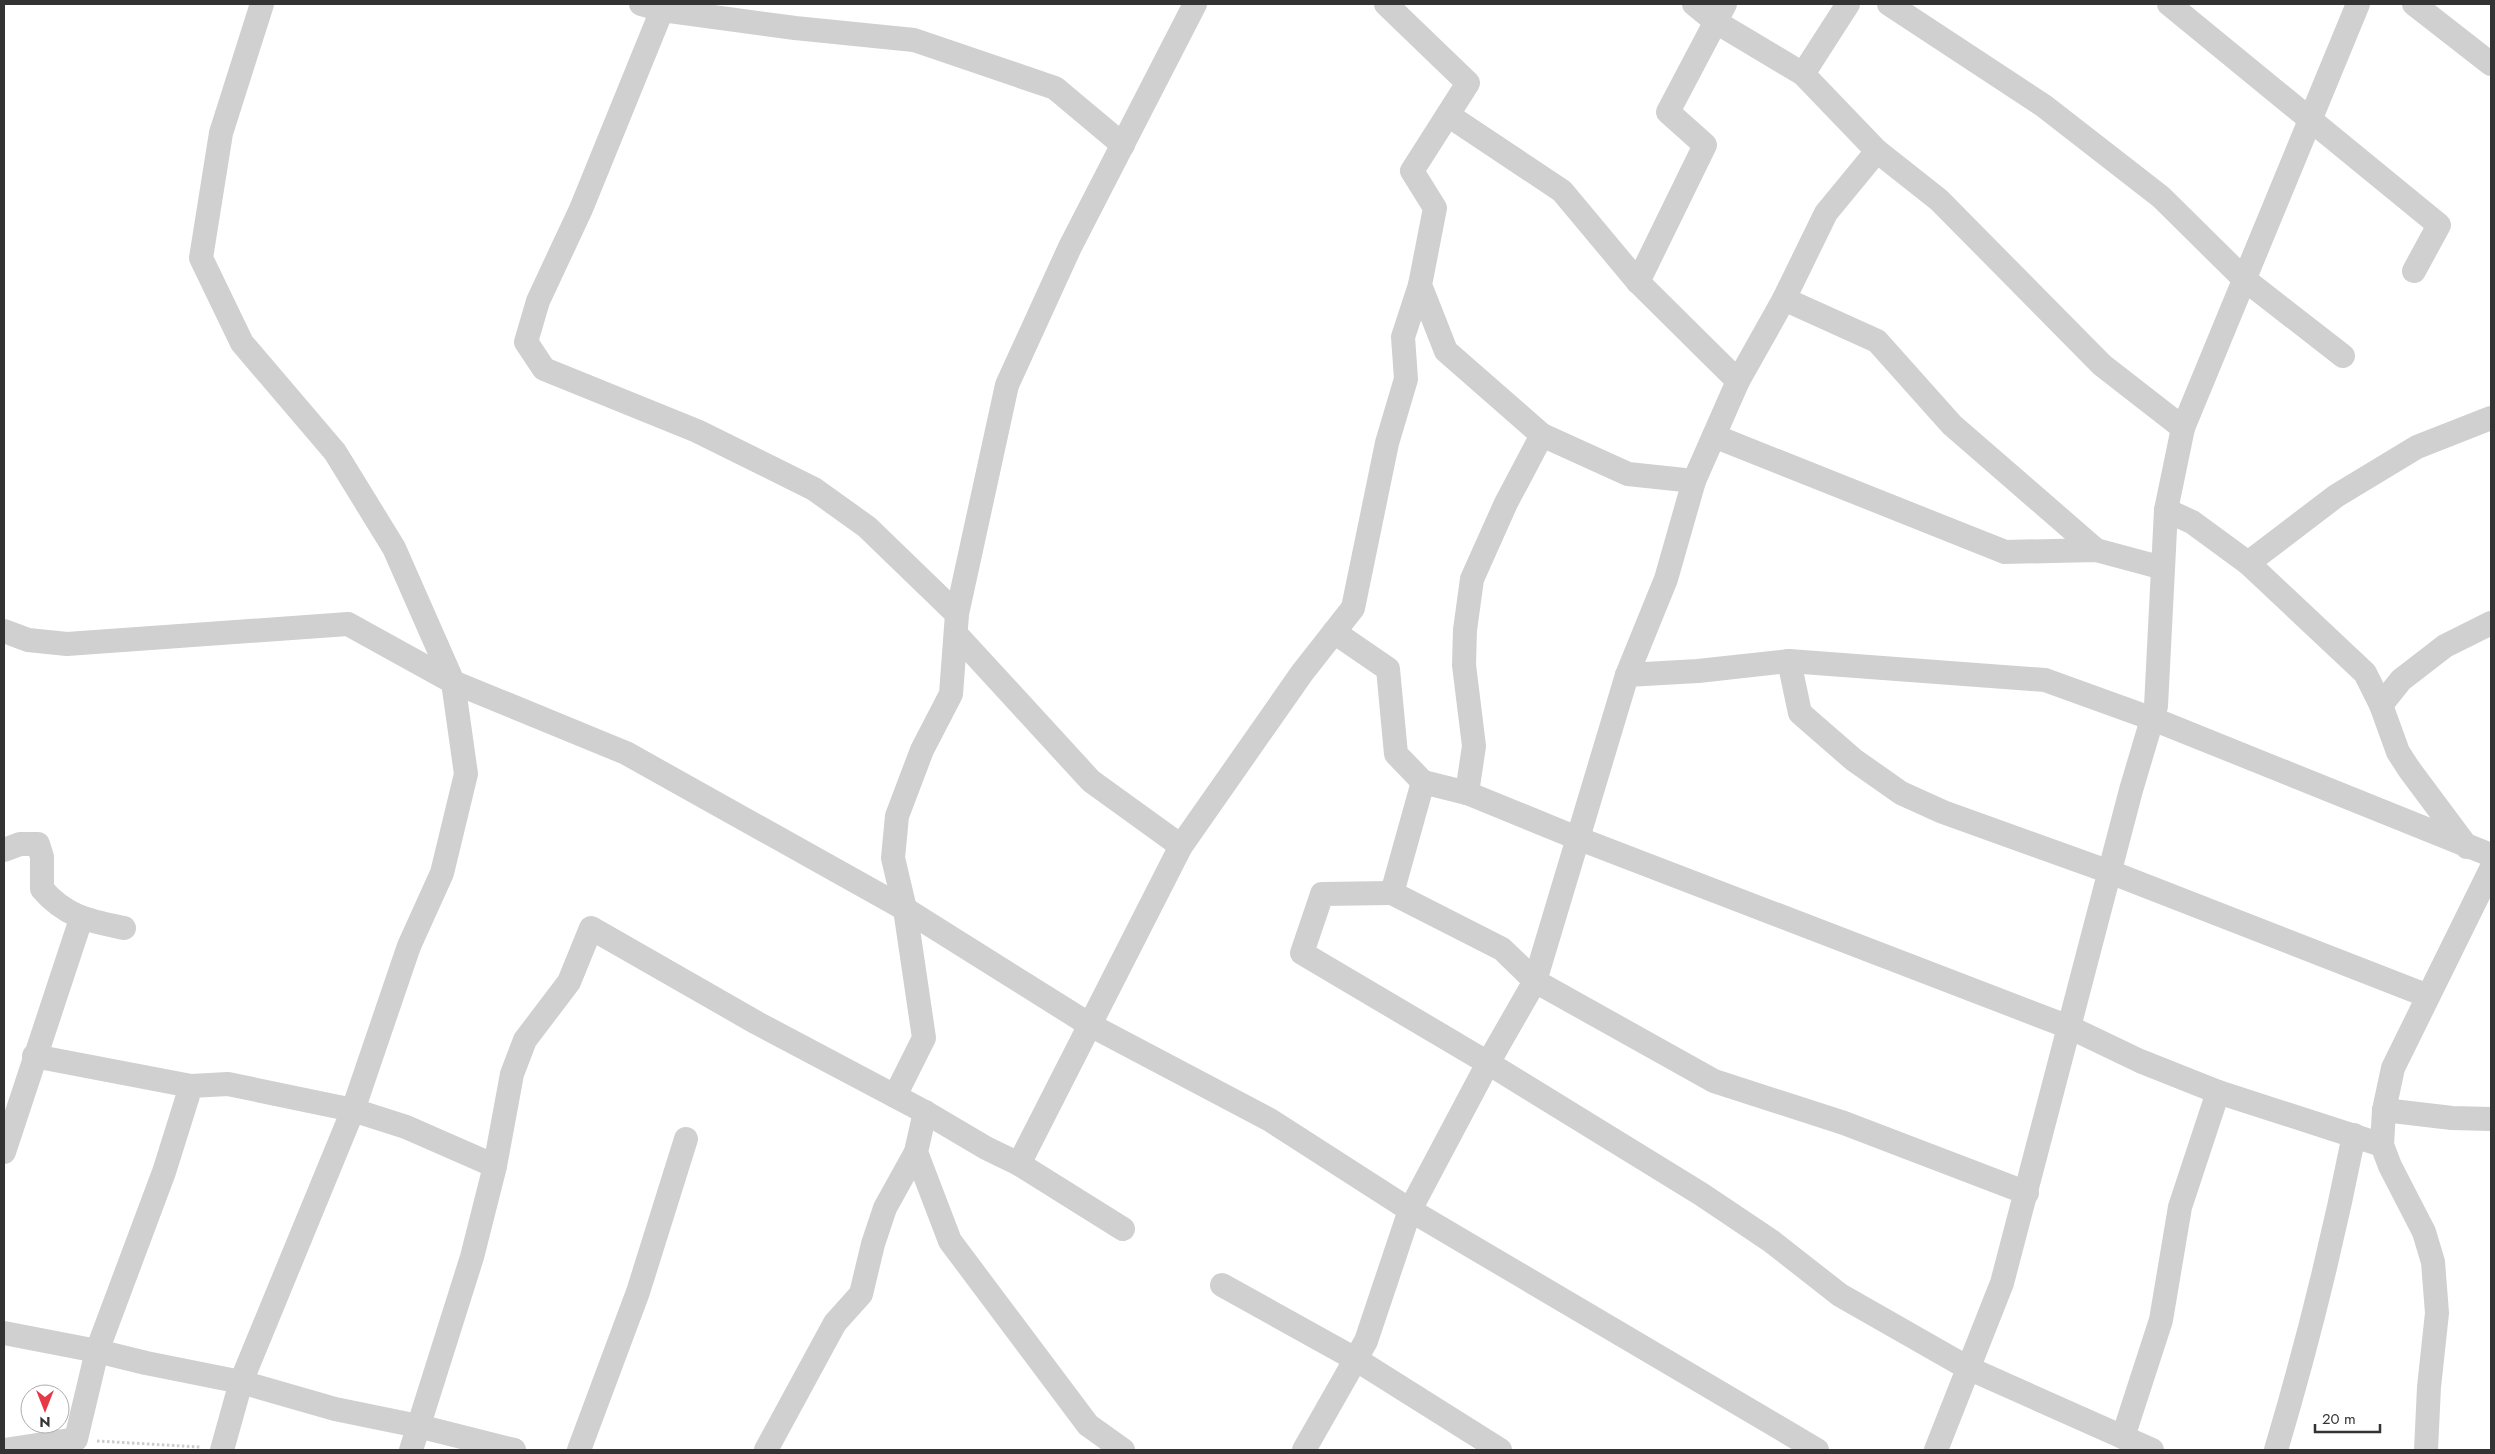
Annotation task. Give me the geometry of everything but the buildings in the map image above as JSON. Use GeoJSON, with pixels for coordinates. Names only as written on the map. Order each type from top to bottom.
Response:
{"type":"FeatureCollection","features":[{"type":"Feature","properties":{"kind":"street"},"geometry":{"type":"LineString","coordinates":[[223,1449],[241,1382],[353,1110],[409,946],[442,873],[466,774],[453,682],[394,548],[335,452],[242,343],[200,258],[221,133],[262,4]]}},
{"type":"Feature","properties":{"kind":"street"},"geometry":{"type":"LineString","coordinates":[[895,1096],[924,1038],[905,909],[893,858],[896,816],[922,750],[951,694],[956,624],[1007,385],[1070,247],[1195,4]]}},
{"type":"Feature","properties":{"kind":"street"},"geometry":{"type":"LineString","coordinates":[[1019,1164],[1181,846],[1302,673],[1353,608],[1387,443],[1406,379],[1403,337],[1420,285],[1435,208],[1412,172],[1468,83],[1386,4]]}},
{"type":"Feature","properties":{"kind":"street"},"geometry":{"type":"LineString","coordinates":[[1694,4],[1721,13],[1803,74],[1877,151],[1940,200],[2102,365],[2183,428]]}},
{"type":"Feature","properties":{"kind":"street"},"geometry":{"type":"LineString","coordinates":[[1803,74],[1848,4]]}},
{"type":"Feature","properties":{"kind":"street"},"geometry":{"type":"LineString","coordinates":[[1889,4],[2044,106],[2154,191],[2244,279],[2343,356]]}},
{"type":"Feature","properties":{"kind":"street"},"geometry":{"type":"LineString","coordinates":[[2169,4],[2438,225],[2414,271]]}},
{"type":"Feature","properties":{"kind":"street"},"geometry":{"type":"LineString","coordinates":[[1936,1450],[2002,1283],[2131,790],[2153,719],[2156,706],[2166,510],[2183,428],[2358,4]]}},
{"type":"Feature","properties":{"kind":"street"},"geometry":{"type":"LineString","coordinates":[[2414,4],[2491,64]]}},
{"type":"Feature","properties":{"kind":"street"},"geometry":{"type":"LineString","coordinates":[[1124,145],[1055,88],[914,40],[795,28],[651,7],[581,209],[538,301],[526,342],[544,369],[697,431],[814,489],[866,527],[956,624],[1091,781],[1181,846]]}},
{"type":"Feature","properties":{"kind":"street"},"geometry":{"type":"LineString","coordinates":[[1638,282],[1705,144],[1668,112],[1721,13]]}},
{"type":"Feature","properties":{"kind":"street"},"geometry":{"type":"LineString","coordinates":[[1448,115],[1562,191],[1638,282],[1738,381]]}},
{"type":"Feature","properties":{"kind":"street"},"geometry":{"type":"LineString","coordinates":[[1304,1450],[1357,1360],[1366,1341],[1410,1210],[1488,1063],[1536,981],[1627,675],[1666,579],[1694,481],[1738,381],[1784,299],[1826,213],[1877,151]]}},
{"type":"Feature","properties":{"kind":"street"},"geometry":{"type":"LineString","coordinates":[[1420,285],[1446,351],[1542,435],[1628,474],[1694,481]]}},
{"type":"Feature","properties":{"kind":"street"},"geometry":{"type":"LineString","coordinates":[[1784,299],[1877,341],[1952,425],[2096,550]]}},
{"type":"Feature","properties":{"kind":"street"},"geometry":{"type":"LineString","coordinates":[[2248,563],[2336,496],[2417,447],[2491,418]]}},
{"type":"Feature","properties":{"kind":"street"},"geometry":{"type":"LineString","coordinates":[[1467,793],[1474,746],[1464,665],[1465,630],[1472,579],[1506,503],[1542,435]]}},
{"type":"Feature","properties":{"kind":"street"},"geometry":{"type":"LineString","coordinates":[[1714,436],[2004,552],[2096,550],[2163,568]]}},
{"type":"Feature","properties":{"kind":"street"},"geometry":{"type":"LineString","coordinates":[[2166,510],[2192,522],[2248,563],[2365,673],[2381,705],[2398,752],[2408,769],[2467,847]]}},
{"type":"Feature","properties":{"kind":"street"},"geometry":{"type":"LineString","coordinates":[[2381,705],[2401,680],[2445,646],[2491,623]]}},
{"type":"Feature","properties":{"kind":"street"},"geometry":{"type":"LineString","coordinates":[[4,631],[28,640],[67,644],[348,624],[453,682],[626,753],[905,909],[1090,1024],[1270,1120],[1410,1210],[1817,1450]]}},
{"type":"Feature","properties":{"kind":"street"},"geometry":{"type":"LineString","coordinates":[[1334,632],[1388,669],[1396,754],[1423,782],[1467,793],[1577,838],[2069,1027],[2140,1061],[2218,1092],[2382,1145]]}},
{"type":"Feature","properties":{"kind":"street"},"geometry":{"type":"LineString","coordinates":[[1627,675],[1698,671],[1789,661],[2045,680],[2153,719],[2467,847],[2491,855]]}},
{"type":"Feature","properties":{"kind":"street"},"geometry":{"type":"LineString","coordinates":[[1789,661],[1800,713],[1854,760],[1901,793],[1943,812],[2110,872],[2428,996]]}},
{"type":"Feature","properties":{"kind":"street"},"geometry":{"type":"LineString","coordinates":[[1392,893],[1423,782]]}},
{"type":"Feature","properties":{"kind":"street"},"geometry":{"type":"LineString","coordinates":[[4,850],[20,844],[38,844],[42,857],[42,889],[54,903],[81,918],[124,928]]}},
{"type":"Feature","properties":{"kind":"street"},"geometry":{"type":"LineString","coordinates":[[2426,1450],[2429,1387],[2437,1313],[2433,1262],[2424,1232],[2390,1166],[2382,1145],[2384,1110],[2393,1068],[2491,869]]}},
{"type":"Feature","properties":{"kind":"street"},"geometry":{"type":"LineString","coordinates":[[2027,1193],[1844,1123],[1714,1080],[1536,981],[1502,949],[1392,893],[1322,894],[1302,953],[1488,1063],[1701,1194],[1771,1241],[1840,1295],[1968,1368],[2152,1450]]}},
{"type":"Feature","properties":{"kind":"street"},"geometry":{"type":"LineString","coordinates":[[4,1152],[34,1056],[81,918]]}},
{"type":"Feature","properties":{"kind":"street"},"geometry":{"type":"LineString","coordinates":[[412,1450],[472,1256],[495,1166],[512,1074],[525,1040],[569,982],[591,928],[757,1023],[926,1112],[986,1148],[1019,1164],[1124,1228]]}},
{"type":"Feature","properties":{"kind":"street"},"geometry":{"type":"LineString","coordinates":[[34,1056],[191,1086],[228,1084],[353,1110],[406,1126],[495,1166]]}},
{"type":"Feature","properties":{"kind":"street"},"geometry":{"type":"LineString","coordinates":[[4,1450],[31,1444],[76,1439],[97,1351],[164,1172],[191,1086]]}},
{"type":"Feature","properties":{"kind":"street"},"geometry":{"type":"LineString","coordinates":[[2123,1437],[2161,1320],[2180,1207],[2218,1092]]}},
{"type":"Feature","properties":{"kind":"street"},"geometry":{"type":"LineString","coordinates":[[2384,1110],[2452,1118],[2491,1119]]}},
{"type":"Feature","properties":{"kind":"street"},"geometry":{"type":"LineString","coordinates":[[766,1450],[835,1323],[862,1294],[873,1244],[885,1208],[916,1152],[926,1112]]}},
{"type":"Feature","properties":{"kind":"street"},"geometry":{"type":"LineString","coordinates":[[2276,1450],[2301,1366],[2334,1234],[2354,1135]]}},
{"type":"Feature","properties":{"kind":"street"},"geometry":{"type":"LineString","coordinates":[[579,1450],[638,1292],[686,1139]]}},
{"type":"Feature","properties":{"kind":"street"},"geometry":{"type":"LineString","coordinates":[[916,1152],[950,1242],[1088,1425],[1123,1450]]}},
{"type":"Feature","properties":{"kind":"street"},"geometry":{"type":"LineString","coordinates":[[1222,1285],[1357,1360],[1500,1450]]}},
{"type":"Feature","properties":{"kind":"street"},"geometry":{"type":"LineString","coordinates":[[4,1333],[241,1382],[335,1409],[418,1426],[514,1450]]}},
{"type":"Feature","properties":{"kind":"path"},"geometry":{"type":"LineString","coordinates":[[76,1439],[223,1449]]}}]}
